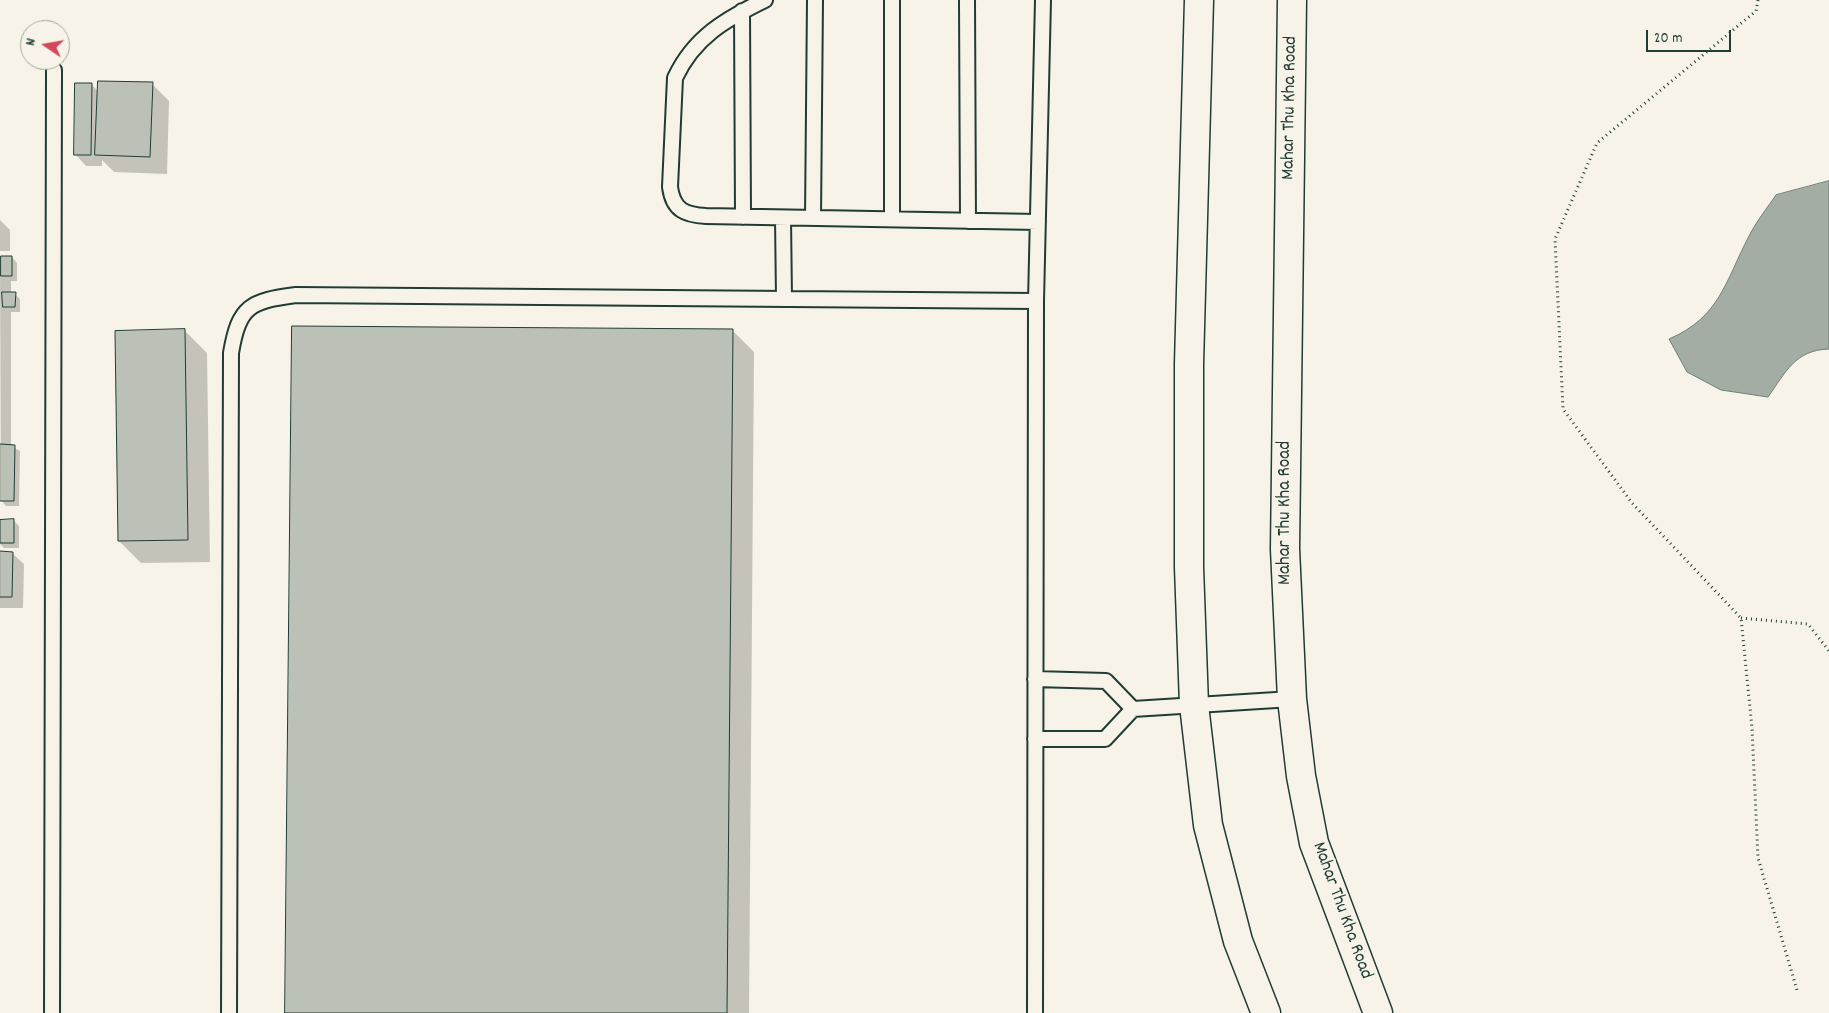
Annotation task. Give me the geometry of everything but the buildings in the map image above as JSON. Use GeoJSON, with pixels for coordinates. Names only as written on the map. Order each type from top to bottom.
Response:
{"type":"FeatureCollection","features":[{"type":"Feature","properties":{"kind":"main road"},"geometry":{"type":"LineString","coordinates":[[1199,0],[1189,373],[1189,568],[1194,705],[1208,825],[1238,940],[1266,1013]]}},
{"type":"Feature","properties":{"kind":"main road","name":"Mahar Thu Kha Road"},"geometry":{"type":"LineString","coordinates":[[1292,0],[1285,550],[1292,699],[1301,776],[1314,843],[1378,1013]]}},
{"type":"Feature","properties":{"kind":"lane"},"geometry":{"type":"LineString","coordinates":[[765,0],[717,25],[680,67],[675,78],[670,187],[671,199],[678,208],[692,215],[743,217],[1038,222]]}},
{"type":"Feature","properties":{"kind":"lane"},"geometry":{"type":"LineString","coordinates":[[813,218],[815,0]]}},
{"type":"Feature","properties":{"kind":"lane"},"geometry":{"type":"LineString","coordinates":[[892,0],[892,220]]}},
{"type":"Feature","properties":{"kind":"lane"},"geometry":{"type":"LineString","coordinates":[[967,0],[968,220]]}},
{"type":"Feature","properties":{"kind":"lane"},"geometry":{"type":"LineString","coordinates":[[1035,1013],[1036,301],[1044,0]]}},
{"type":"Feature","properties":{"kind":"lane"},"geometry":{"type":"LineString","coordinates":[[742,11],[743,217]]}},
{"type":"Feature","properties":{"kind":"lane"},"geometry":{"type":"LineString","coordinates":[[52,1013],[54,70]]}},
{"type":"Feature","properties":{"kind":"lane"},"geometry":{"type":"LineString","coordinates":[[783,218],[784,299]]}},
{"type":"Feature","properties":{"kind":"lane"},"geometry":{"type":"LineString","coordinates":[[229,1013],[231,353],[236,327],[250,306],[270,298],[296,295],[1036,301]]}},
{"type":"Feature","properties":{"kind":"lane"},"geometry":{"type":"LineString","coordinates":[[1035,679],[1106,681],[1133,709]]}},
{"type":"Feature","properties":{"kind":"lane"},"geometry":{"type":"LineString","coordinates":[[1035,739],[1105,738],[1133,709],[1292,699]]}},
{"type":"Feature","properties":{"kind":"path"},"geometry":{"type":"LineString","coordinates":[[1758,0],[1756,11],[1598,143],[1555,239],[1563,409],[1632,503],[1741,618],[1752,728],[1758,858],[1798,990]]}},
{"type":"Feature","properties":{"kind":"path"},"geometry":{"type":"LineString","coordinates":[[1741,618],[1808,624],[1829,651]]}},
{"type":"Feature","properties":{"kind":"shaded area"},"geometry":{"type":"Polygon","coordinates":[[[1829,181],[1829,349],[1808,353],[1792,364],[1768,397],[1721,390],[1687,372],[1669,339],[1700,320],[1710,309],[1727,283],[1752,231],[1776,195],[1829,181]]]}}]}
